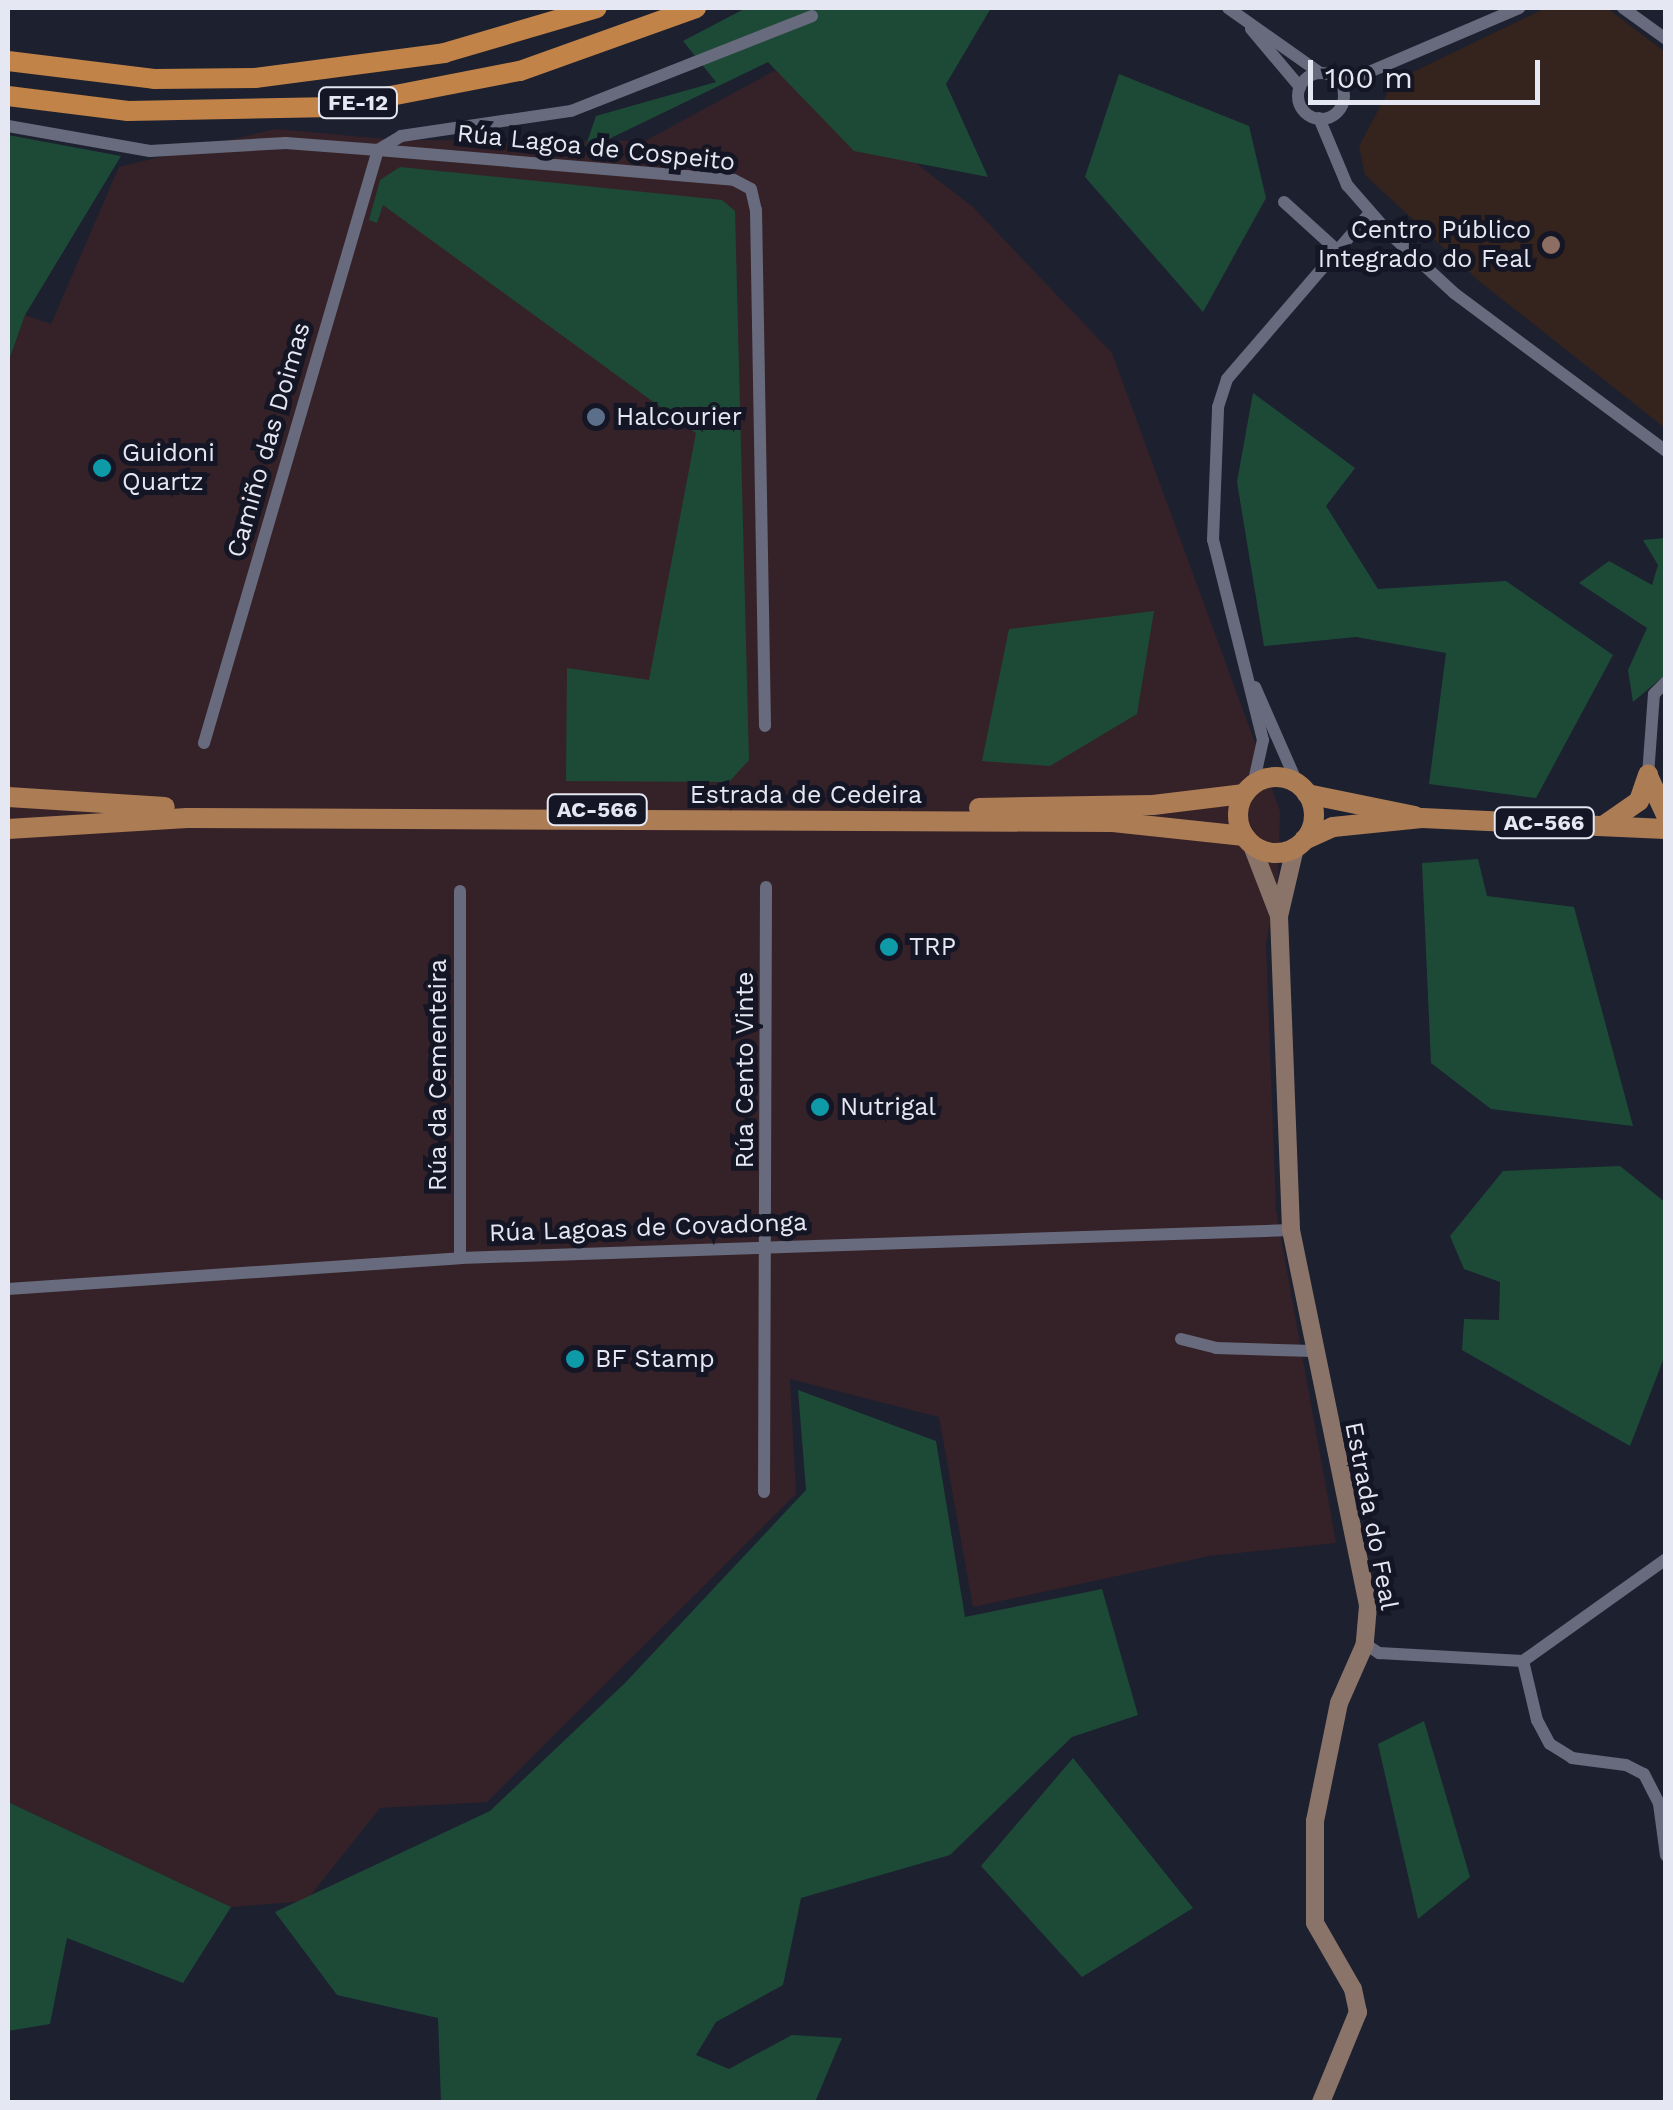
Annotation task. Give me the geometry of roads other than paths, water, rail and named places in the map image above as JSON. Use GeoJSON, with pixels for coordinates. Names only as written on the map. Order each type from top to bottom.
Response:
{"type":"FeatureCollection","features":[{"type":"Feature","properties":{"kind":"highway","name":"FE-12"},"geometry":{"type":"LineString","coordinates":[[8,61],[154,79],[294,74],[444,53],[598,8]]}},
{"type":"Feature","properties":{"kind":"highway","name":"FE-12"},"geometry":{"type":"LineString","coordinates":[[8,96],[128,111],[334,106],[520,71],[696,8]]}},
{"type":"Feature","properties":{"kind":"main road"},"geometry":{"type":"LineString","coordinates":[[1648,775],[1666,814]]}},
{"type":"Feature","properties":{"kind":"main road"},"geometry":{"type":"LineString","coordinates":[[1604,825],[1639,802],[1648,775]]}},
{"type":"Feature","properties":{"kind":"main road"},"geometry":{"type":"LineString","coordinates":[[1648,775],[1656,828]]}},
{"type":"Feature","properties":{"kind":"main road"},"geometry":{"type":"LineString","coordinates":[[1276,778],[1302,789],[1314,817],[1299,844],[1270,853],[1248,839],[1238,817],[1248,790],[1276,778]]}},
{"type":"Feature","properties":{"kind":"main road","name":"AC-566"},"geometry":{"type":"LineString","coordinates":[[1302,789],[1422,818]]}},
{"type":"Feature","properties":{"kind":"main road","name":"Estrada de Cedeira"},"geometry":{"type":"LineString","coordinates":[[8,797],[182,809],[776,810],[1153,805],[1248,790]]}},
{"type":"Feature","properties":{"kind":"main road","name":"Estrada de Cedeira"},"geometry":{"type":"LineString","coordinates":[[8,829],[188,818],[1113,822],[1248,839]]}},
{"type":"Feature","properties":{"kind":"main road","name":"AC-566"},"geometry":{"type":"LineString","coordinates":[[1299,844],[1333,828],[1422,818],[1656,828]]}},
{"type":"Feature","properties":{"kind":"main road","name":"Estrada do Feal"},"geometry":{"type":"LineString","coordinates":[[1248,839],[1279,916]]}},
{"type":"Feature","properties":{"kind":"main road","name":"Estrada do Feal"},"geometry":{"type":"LineString","coordinates":[[1299,844],[1279,916],[1291,1230],[1312,1351],[1368,1606],[1365,1644],[1339,1703],[1315,1822],[1315,1923],[1353,1989],[1358,2012],[1321,2102]]}},
{"type":"Feature","properties":{"kind":"street"},"geometry":{"type":"LineString","coordinates":[[1230,8],[1341,84]]}},
{"type":"Feature","properties":{"kind":"street"},"geometry":{"type":"LineString","coordinates":[[1230,8],[1288,66],[1300,87],[1300,105],[1320,118],[1346,186],[1369,214],[1454,293],[1666,451]]}},
{"type":"Feature","properties":{"kind":"street"},"geometry":{"type":"LineString","coordinates":[[1341,84],[1519,8]]}},
{"type":"Feature","properties":{"kind":"street"},"geometry":{"type":"LineString","coordinates":[[1623,8],[1666,39]]}},
{"type":"Feature","properties":{"kind":"street"},"geometry":{"type":"LineString","coordinates":[[8,126],[150,151],[286,143],[378,150],[401,136],[572,111],[812,16]]}},
{"type":"Feature","properties":{"kind":"street"},"geometry":{"type":"LineString","coordinates":[[1300,87],[1320,73]]}},
{"type":"Feature","properties":{"kind":"street"},"geometry":{"type":"LineString","coordinates":[[1320,118],[1339,110],[1341,84]]}},
{"type":"Feature","properties":{"kind":"street","name":"Rúa Lagoa de Cospeito"},"geometry":{"type":"LineString","coordinates":[[378,150],[734,180],[751,190],[756,210],[764,726]]}},
{"type":"Feature","properties":{"kind":"street","name":"Camiño das Doimas"},"geometry":{"type":"LineString","coordinates":[[204,743],[378,150]]}},
{"type":"Feature","properties":{"kind":"street"},"geometry":{"type":"LineString","coordinates":[[1284,202],[1339,252]]}},
{"type":"Feature","properties":{"kind":"street"},"geometry":{"type":"LineString","coordinates":[[1248,790],[1263,740],[1213,540],[1218,407],[1227,379],[1369,214]]}},
{"type":"Feature","properties":{"kind":"street"},"geometry":{"type":"LineString","coordinates":[[1239,653],[1302,789]]}},
{"type":"Feature","properties":{"kind":"street"},"geometry":{"type":"LineString","coordinates":[[1648,775],[1654,694],[1666,682]]}},
{"type":"Feature","properties":{"kind":"street","name":"Rúa Cento Vinte"},"geometry":{"type":"LineString","coordinates":[[764,1492],[768,1246],[766,886]]}},
{"type":"Feature","properties":{"kind":"street","name":"Rúa da Cementeira"},"geometry":{"type":"LineString","coordinates":[[460,892],[460,1258]]}},
{"type":"Feature","properties":{"kind":"street","name":"Rúa Lagoas de Covadonga"},"geometry":{"type":"LineString","coordinates":[[8,1290],[460,1258],[1291,1230]]}},
{"type":"Feature","properties":{"kind":"street"},"geometry":{"type":"LineString","coordinates":[[1181,1340],[1216,1348],[1312,1351]]}},
{"type":"Feature","properties":{"kind":"street"},"geometry":{"type":"LineString","coordinates":[[1365,1644],[1379,1653],[1523,1661],[1666,1559]]}},
{"type":"Feature","properties":{"kind":"street"},"geometry":{"type":"LineString","coordinates":[[1523,1661],[1536,1720],[1550,1744],[1572,1758],[1626,1765],[1644,1774],[1659,1804],[1666,1856]]}},
{"type":"Feature","properties":{"kind":"place","name":"Centro Público Integrado do Feal"},"geometry":{"type":"Point","coordinates":[1551,245]}},
{"type":"Feature","properties":{"kind":"place","name":"Halcourier"},"geometry":{"type":"Point","coordinates":[596,417]}},
{"type":"Feature","properties":{"kind":"place","name":"Guidoni Quartz"},"geometry":{"type":"Point","coordinates":[102,468]}},
{"type":"Feature","properties":{"kind":"place","name":"TRP"},"geometry":{"type":"Point","coordinates":[889,947]}},
{"type":"Feature","properties":{"kind":"place","name":"Nutrigal"},"geometry":{"type":"Point","coordinates":[820,1107]}},
{"type":"Feature","properties":{"kind":"place","name":"BF Stamp"},"geometry":{"type":"Point","coordinates":[575,1359]}}]}
